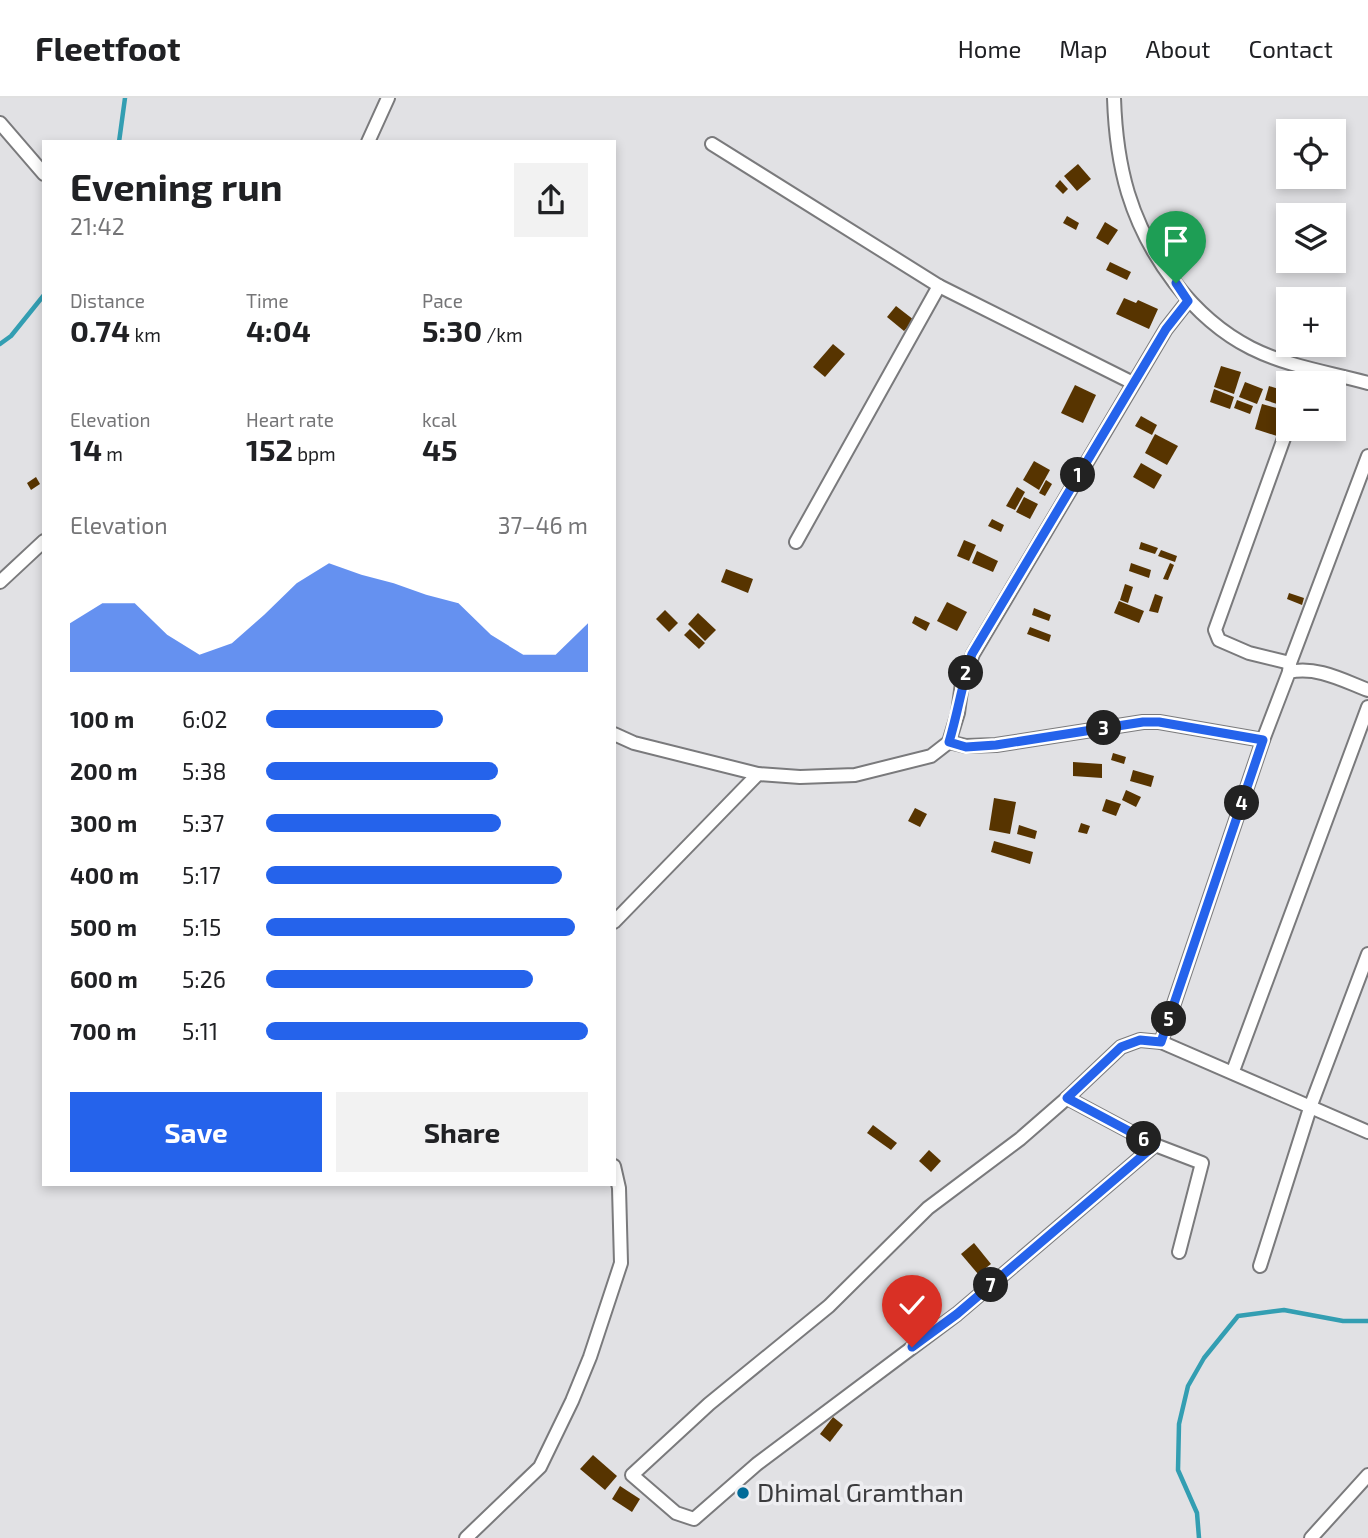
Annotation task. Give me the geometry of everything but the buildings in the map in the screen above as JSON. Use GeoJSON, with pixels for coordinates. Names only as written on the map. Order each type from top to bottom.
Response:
{"type":"FeatureCollection","features":[{"type":"Feature","properties":{"kind":"street"},"geometry":{"type":"LineString","coordinates":[[369,140],[388,98]]}},
{"type":"Feature","properties":{"kind":"street"},"geometry":{"type":"LineString","coordinates":[[1114,98],[1118,147],[1128,193],[1149,243],[1188,301],[1249,347],[1308,370],[1368,383]]}},
{"type":"Feature","properties":{"kind":"street"},"geometry":{"type":"LineString","coordinates":[[0,123],[42,172]]}},
{"type":"Feature","properties":{"kind":"street"},"geometry":{"type":"LineString","coordinates":[[712,144],[939,286],[1133,383]]}},
{"type":"Feature","properties":{"kind":"street"},"geometry":{"type":"LineString","coordinates":[[796,542],[939,286]]}},
{"type":"Feature","properties":{"kind":"street"},"geometry":{"type":"LineString","coordinates":[[616,735],[634,743],[758,774],[800,777],[855,775],[930,755],[949,742],[958,713],[962,683],[972,654],[1166,329],[1188,301]]}},
{"type":"Feature","properties":{"kind":"street"},"geometry":{"type":"LineString","coordinates":[[1283,441],[1215,631],[1219,640],[1249,653],[1290,668],[1318,671],[1368,690]]}},
{"type":"Feature","properties":{"kind":"street"},"geometry":{"type":"LineString","coordinates":[[1161,1042],[1263,740],[1368,456]]}},
{"type":"Feature","properties":{"kind":"street"},"geometry":{"type":"LineString","coordinates":[[0,582],[42,543]]}},
{"type":"Feature","properties":{"kind":"street"},"geometry":{"type":"LineString","coordinates":[[1233,1071],[1368,707]]}},
{"type":"Feature","properties":{"kind":"street"},"geometry":{"type":"LineString","coordinates":[[949,742],[966,747],[996,745],[1143,722],[1159,722],[1263,740]]}},
{"type":"Feature","properties":{"kind":"street"},"geometry":{"type":"LineString","coordinates":[[616,920],[758,774]]}},
{"type":"Feature","properties":{"kind":"street"},"geometry":{"type":"LineString","coordinates":[[1260,1266],[1311,1105],[1368,954]]}},
{"type":"Feature","properties":{"kind":"street"},"geometry":{"type":"LineString","coordinates":[[1155,1145],[957,1314],[757,1464],[694,1519],[676,1513],[632,1475],[709,1404],[830,1307],[928,1208],[1020,1139],[1121,1047],[1140,1040],[1161,1042],[1233,1071],[1368,1132]]}},
{"type":"Feature","properties":{"kind":"street"},"geometry":{"type":"LineString","coordinates":[[1067,1098],[1155,1145],[1202,1163],[1179,1252]]}},
{"type":"Feature","properties":{"kind":"street"},"geometry":{"type":"LineString","coordinates":[[466,1538],[540,1467],[581,1379],[621,1263],[620,1188],[616,1173]]}},
{"type":"Feature","properties":{"kind":"street"},"geometry":{"type":"LineString","coordinates":[[1311,1538],[1368,1475]]}},
{"type":"Feature","properties":{"kind":"waterway"},"geometry":{"type":"LineString","coordinates":[[119,140],[125,98]]}},
{"type":"Feature","properties":{"kind":"waterway"},"geometry":{"type":"LineString","coordinates":[[0,344],[11,336],[42,297]]}},
{"type":"Feature","properties":{"kind":"waterway"},"geometry":{"type":"LineString","coordinates":[[1199,1538],[1197,1513],[1178,1470],[1179,1424],[1188,1386],[1204,1358],[1238,1316],[1284,1310],[1343,1321],[1368,1321]]}},
{"type":"Feature","properties":{"kind":"place","name":"Dhimal Gramthan"},"geometry":{"type":"Point","coordinates":[743,1493]}},
{"type":"Feature","properties":{"kind":"route"},"geometry":{"type":"LineString","coordinates":[[912,1347],[957,1314],[1155,1145],[1067,1098],[1121,1047],[1140,1040],[1161,1042],[1263,740],[1159,722],[1143,722],[996,745],[966,747],[949,742],[958,713],[962,683],[972,654],[1166,329],[1188,301],[1176,283]]}}]}
